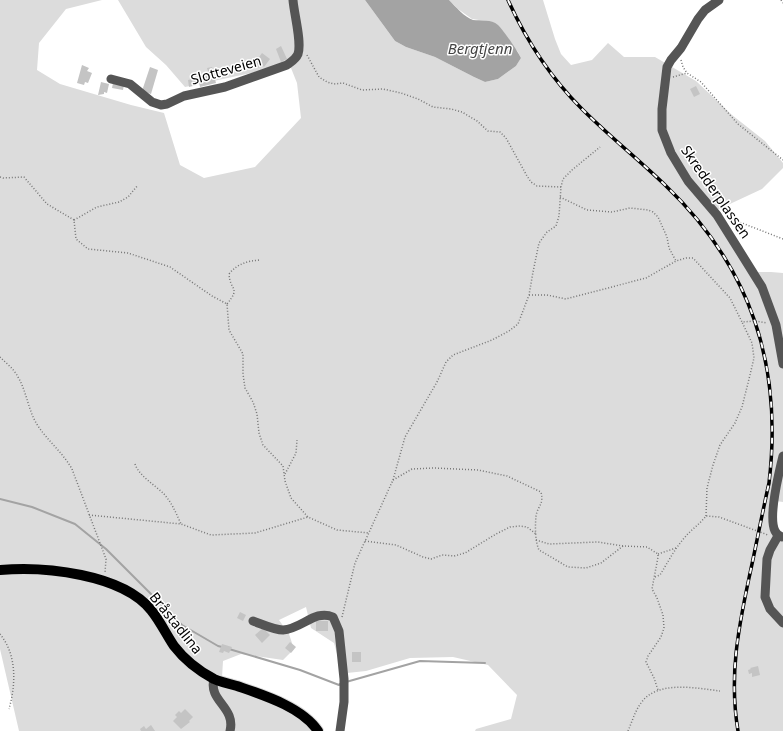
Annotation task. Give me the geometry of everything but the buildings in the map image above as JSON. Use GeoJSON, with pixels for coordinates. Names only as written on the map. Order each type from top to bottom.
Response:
{"type":"FeatureCollection","features":[{"type":"Feature","properties":{"kind":"main road","name":"Bråstadlina"},"geometry":{"type":"LineString","coordinates":[[0,570],[43,570],[74,574],[102,580],[124,588],[138,597],[151,610],[175,647],[193,666],[214,679],[249,690],[283,704],[306,718],[318,731]]}},
{"type":"Feature","properties":{"kind":"street"},"geometry":{"type":"LineString","coordinates":[[293,0],[299,42],[298,50]]}},
{"type":"Feature","properties":{"kind":"street","name":"Skredderplassen"},"geometry":{"type":"LineString","coordinates":[[719,0],[705,10],[698,19],[681,48],[667,67],[661,120],[662,130],[671,153],[688,180],[717,215],[762,287],[776,324],[783,364]]}},
{"type":"Feature","properties":{"kind":"street","name":"Slotteveien"},"geometry":{"type":"LineString","coordinates":[[111,79],[130,84],[157,104],[167,104],[184,96],[225,87],[270,72],[292,62],[297,56],[298,50]]}},
{"type":"Feature","properties":{"kind":"street"},"geometry":{"type":"LineString","coordinates":[[783,456],[777,481],[774,508],[774,526],[779,537],[770,550],[767,558],[765,597],[770,609],[783,623]]}},
{"type":"Feature","properties":{"kind":"street"},"geometry":{"type":"LineString","coordinates":[[253,621],[282,630],[300,626],[317,616],[328,615],[333,617],[339,631],[344,679],[344,702],[340,731]]}},
{"type":"Feature","properties":{"kind":"street"},"geometry":{"type":"LineString","coordinates":[[214,679],[212,685],[214,692],[231,717],[230,731]]}},
{"type":"Feature","properties":{"kind":"path"},"geometry":{"type":"LineString","coordinates":[[780,0],[783,3]]}},
{"type":"Feature","properties":{"kind":"path"},"geometry":{"type":"LineString","coordinates":[[681,48],[681,60],[686,73],[701,82],[738,124],[783,160]]}},
{"type":"Feature","properties":{"kind":"path"},"geometry":{"type":"LineString","coordinates":[[298,50],[308,56],[319,77],[326,82],[334,84],[343,83],[362,90],[382,89],[401,93],[418,99],[433,107],[450,108],[462,112],[477,120],[488,131],[500,132],[506,138],[531,182],[537,186],[561,187]]}},
{"type":"Feature","properties":{"kind":"path"},"geometry":{"type":"LineString","coordinates":[[666,78],[686,73]]}},
{"type":"Feature","properties":{"kind":"path"},"geometry":{"type":"LineString","coordinates":[[339,631],[355,563],[392,480],[405,438],[437,382],[446,362],[453,355],[492,340],[510,331],[518,324],[529,295],[532,272],[539,243],[547,232],[556,226],[559,216],[563,179],[600,147]]}},
{"type":"Feature","properties":{"kind":"path"},"geometry":{"type":"LineString","coordinates":[[0,177],[24,177],[47,204],[74,220]]}},
{"type":"Feature","properties":{"kind":"path"},"geometry":{"type":"LineString","coordinates":[[74,220],[97,207],[118,202],[128,197],[138,185]]}},
{"type":"Feature","properties":{"kind":"path"},"geometry":{"type":"LineString","coordinates":[[560,196],[587,210],[612,212],[630,208],[653,212],[658,217],[667,237],[669,248],[676,261]]}},
{"type":"Feature","properties":{"kind":"path"},"geometry":{"type":"LineString","coordinates":[[717,215],[736,219],[783,239]]}},
{"type":"Feature","properties":{"kind":"path"},"geometry":{"type":"LineString","coordinates":[[74,220],[76,239],[88,249],[128,253],[170,267],[212,296],[227,304]]}},
{"type":"Feature","properties":{"kind":"path"},"geometry":{"type":"LineString","coordinates":[[529,295],[547,295],[566,299],[646,278],[676,261],[686,258],[693,258],[730,298],[752,343],[754,350],[752,365],[742,407],[735,423],[720,445],[713,465],[707,488],[706,516],[676,548],[660,576],[655,577]]}},
{"type":"Feature","properties":{"kind":"path"},"geometry":{"type":"LineString","coordinates":[[260,260],[250,261],[234,267],[229,274],[229,280],[234,289],[234,295],[227,304],[229,330],[243,354],[242,374],[245,388],[253,402],[257,414],[259,433],[263,445],[283,466],[285,481],[291,498],[308,517],[338,530],[369,533]]}},
{"type":"Feature","properties":{"kind":"path"},"geometry":{"type":"LineString","coordinates":[[742,322],[755,321],[776,324]]}},
{"type":"Feature","properties":{"kind":"path"},"geometry":{"type":"LineString","coordinates":[[0,357],[9,365],[18,377],[38,426],[66,458],[72,469],[106,559],[106,571],[102,580]]}},
{"type":"Feature","properties":{"kind":"path"},"geometry":{"type":"LineString","coordinates":[[285,474],[296,453],[297,440]]}},
{"type":"Feature","properties":{"kind":"path"},"geometry":{"type":"LineString","coordinates":[[135,464],[141,474],[173,505],[181,524]]}},
{"type":"Feature","properties":{"kind":"path"},"geometry":{"type":"LineString","coordinates":[[392,480],[412,470],[434,468],[478,470],[507,476],[541,492],[543,500],[536,515],[536,540],[539,550],[568,567],[586,568],[600,563],[623,546]]}},
{"type":"Feature","properties":{"kind":"path"},"geometry":{"type":"LineString","coordinates":[[89,515],[181,524],[211,535],[255,533],[308,517]]}},
{"type":"Feature","properties":{"kind":"path"},"geometry":{"type":"LineString","coordinates":[[706,516],[719,517],[779,537]]}},
{"type":"Feature","properties":{"kind":"path"},"geometry":{"type":"LineString","coordinates":[[365,541],[396,545],[431,559],[442,555],[454,556],[465,553],[496,534],[510,528],[520,526],[527,527],[536,534]]}},
{"type":"Feature","properties":{"kind":"path"},"geometry":{"type":"LineString","coordinates":[[536,540],[549,544],[598,542],[623,546],[647,547],[658,554]]}},
{"type":"Feature","properties":{"kind":"path"},"geometry":{"type":"LineString","coordinates":[[658,554],[676,548]]}},
{"type":"Feature","properties":{"kind":"path"},"geometry":{"type":"LineString","coordinates":[[658,554],[652,589],[663,615],[664,628],[661,637],[648,656],[646,662],[658,690]]}},
{"type":"Feature","properties":{"kind":"path"},"geometry":{"type":"LineString","coordinates":[[0,634],[9,648],[14,670],[13,694],[9,709]]}},
{"type":"Feature","properties":{"kind":"path"},"geometry":{"type":"LineString","coordinates":[[628,731],[639,704],[644,698],[658,690],[669,687],[694,687],[720,691]]}},
{"type":"Feature","properties":{"kind":"shaded area"},"geometry":{"type":"Polygon","coordinates":[[[0,0],[102,0],[66,9],[39,43],[37,70],[60,84],[164,113],[180,165],[204,178],[255,167],[301,118],[297,83],[289,63],[261,71],[185,87],[166,65],[146,47],[118,0],[365,0],[395,41],[406,47],[435,57],[485,82],[498,79],[516,66],[521,58],[518,52],[486,21],[472,19],[458,9],[449,0],[543,0],[561,54],[571,65],[592,60],[608,43],[624,57],[655,57],[696,81],[732,115],[765,141],[783,163],[783,168],[762,189],[717,210],[754,272],[783,273],[783,502],[776,501],[771,509],[780,541],[783,542],[783,731],[475,731],[476,729],[511,719],[517,695],[488,665],[453,657],[410,658],[366,671],[347,673],[342,672],[334,643],[311,628],[306,607],[279,620],[289,634],[294,649],[283,660],[241,654],[223,661],[222,677],[261,695],[299,716],[314,731],[19,731],[0,649],[0,0]]]}},
{"type":"Feature","properties":{"kind":"water","name":"Bergtjenn"},"geometry":{"type":"Polygon","coordinates":[[[365,0],[449,0],[466,17],[473,20],[489,21],[498,25],[521,58],[516,66],[498,79],[485,82],[435,57],[406,47],[395,41],[365,0]]]}},
{"type":"Feature","properties":{"kind":"waterway"},"geometry":{"type":"LineString","coordinates":[[0,499],[32,507],[75,524],[106,549],[182,625],[222,647]]}},
{"type":"Feature","properties":{"kind":"waterway"},"geometry":{"type":"LineString","coordinates":[[229,649],[300,670],[339,685],[340,684]]}},
{"type":"Feature","properties":{"kind":"waterway"},"geometry":{"type":"LineString","coordinates":[[346,682],[420,661],[485,663]]}},
{"type":"Feature","properties":{"kind":"railway"},"geometry":{"type":"LineString","coordinates":[[508,0],[531,44],[560,85],[582,109],[665,185],[695,217],[720,250],[739,284],[754,320],[765,358],[771,398],[772,440],[769,483],[738,635],[734,692],[738,731]]}}]}
